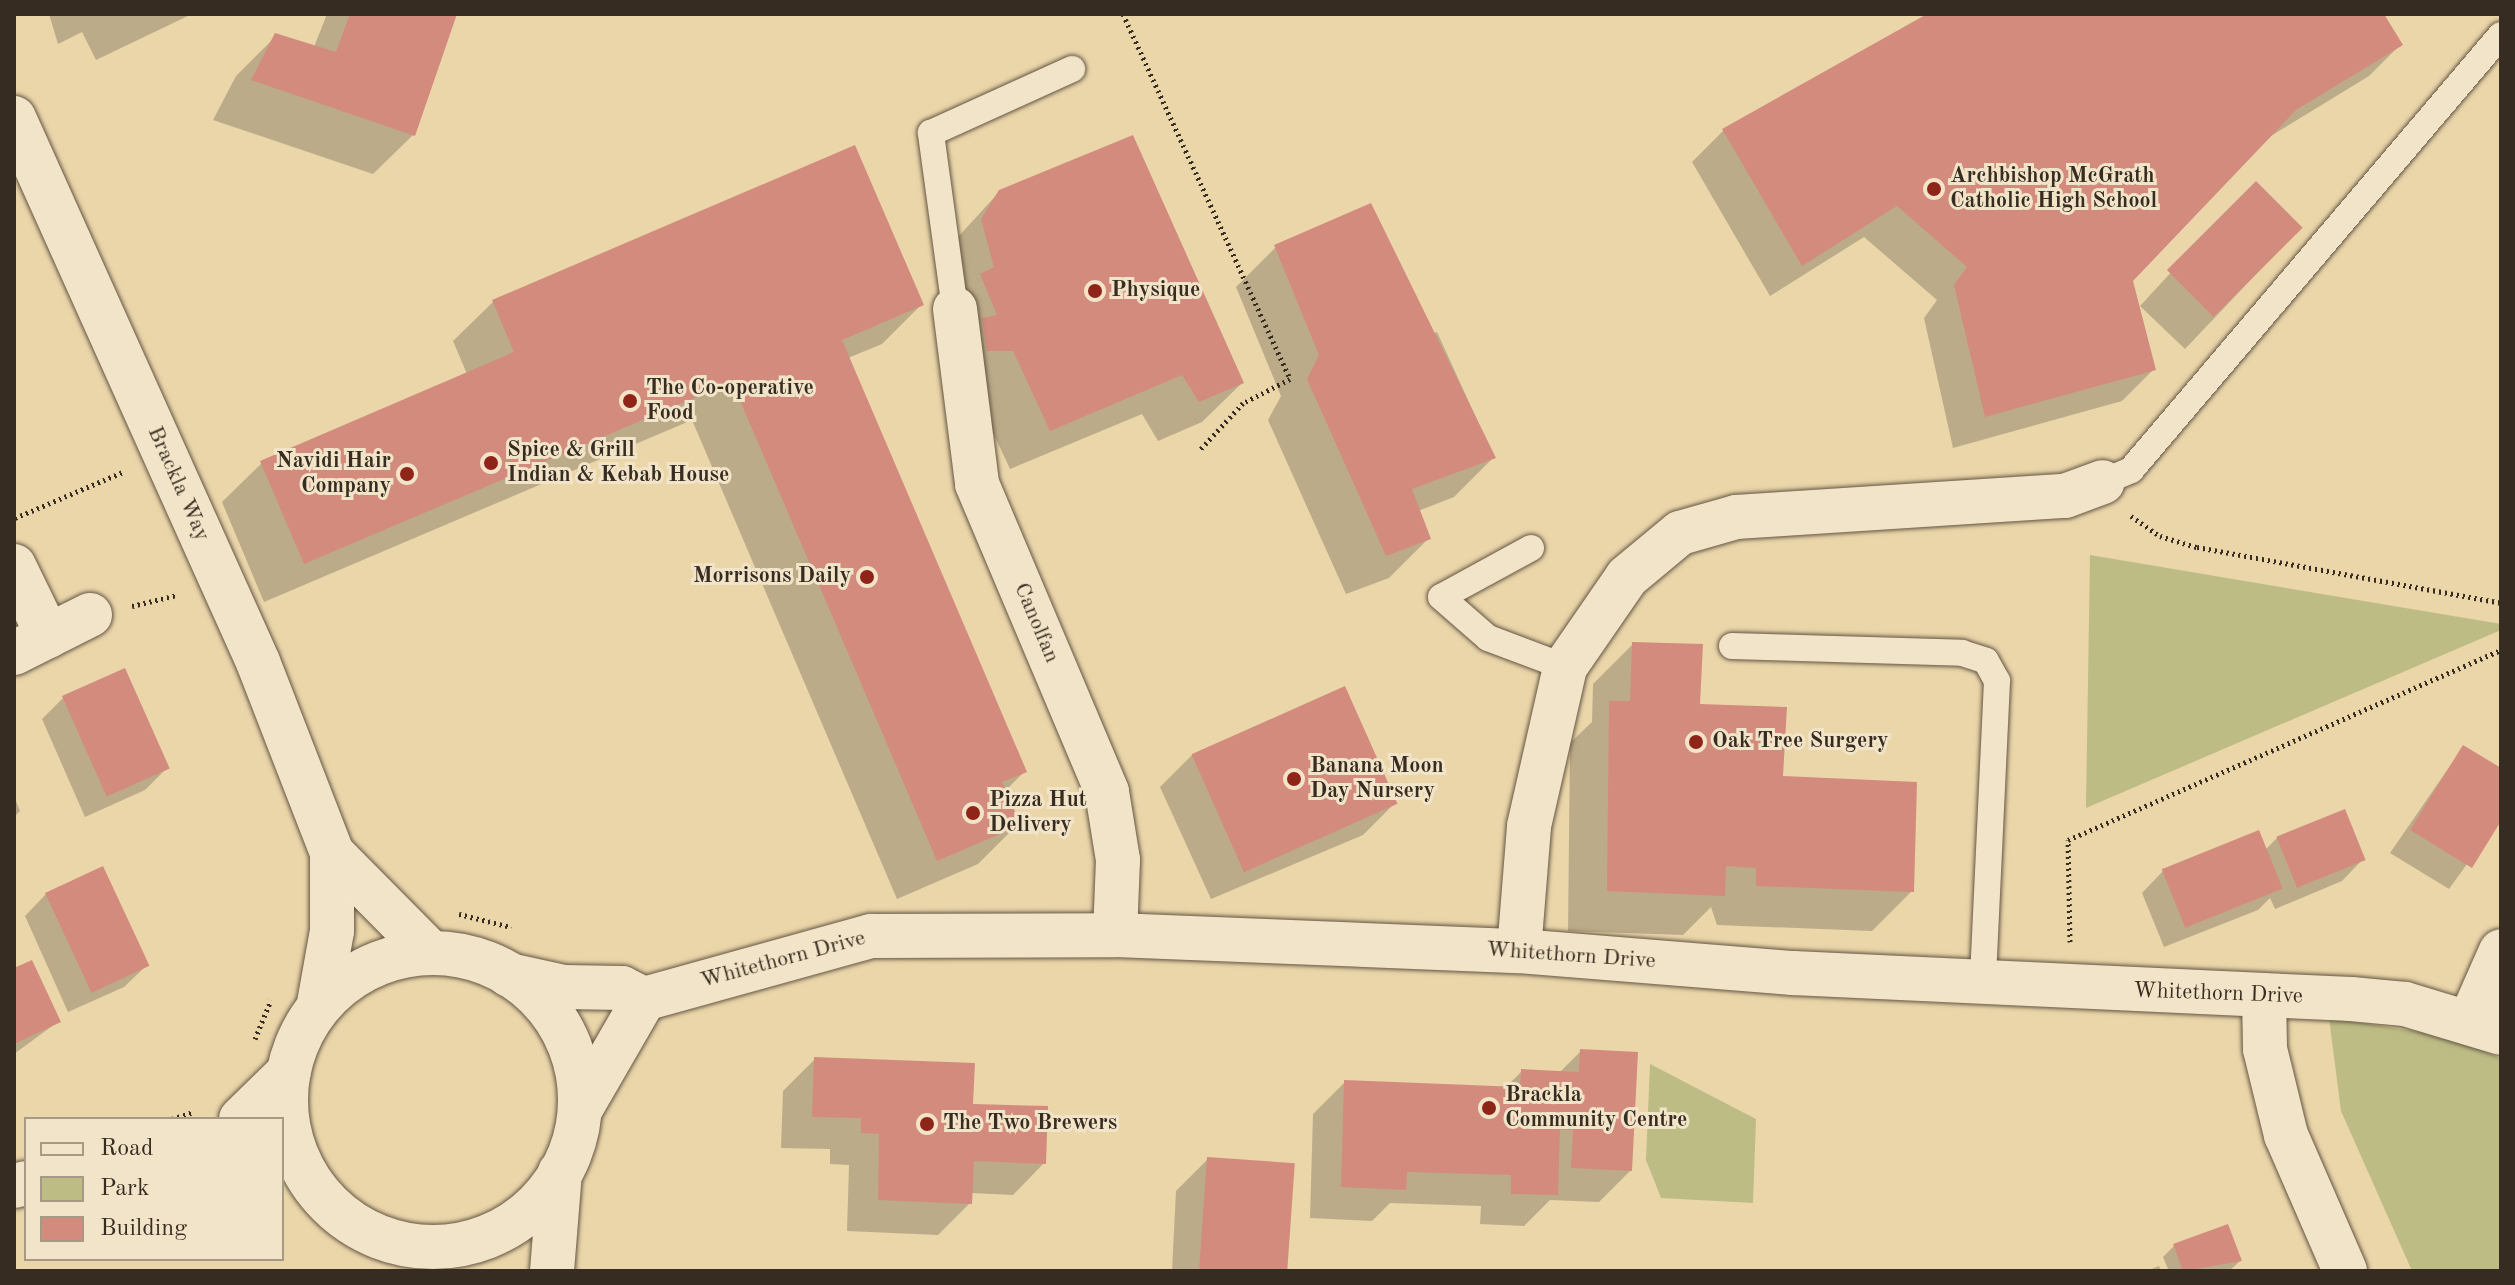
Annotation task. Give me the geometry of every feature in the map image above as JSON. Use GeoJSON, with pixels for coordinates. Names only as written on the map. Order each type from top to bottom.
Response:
{"type":"FeatureCollection","features":[{"type":"Feature","properties":{"kind":"street","name":"Brackla Way"},"geometry":{"type":"LineString","coordinates":[[14,118],[258,662],[332,853],[332,931],[319,1003]]}},
{"type":"Feature","properties":{"kind":"street","name":"Canolfan"},"geometry":{"type":"LineString","coordinates":[[955,309],[977,484],[1107,792],[1118,860],[1115,935]]}},
{"type":"Feature","properties":{"kind":"street"},"geometry":{"type":"LineString","coordinates":[[1519,951],[1529,826],[1565,667],[1627,577],[1680,533],[1736,517],[2065,496],[2103,482]]}},
{"type":"Feature","properties":{"kind":"street"},"geometry":{"type":"LineString","coordinates":[[14,566],[31,645],[90,615]]}},
{"type":"Feature","properties":{"kind":"street","name":"Brackla Way"},"geometry":{"type":"LineString","coordinates":[[332,853],[429,951]]}},
{"type":"Feature","properties":{"kind":"street","name":"Whitethorn Drive"},"geometry":{"type":"LineString","coordinates":[[644,999],[871,936],[1115,935],[1519,951],[1983,983],[2405,1004],[2486,1026]]}},
{"type":"Feature","properties":{"kind":"street"},"geometry":{"type":"LineString","coordinates":[[429,951],[488,961],[534,990],[571,1044],[580,1110],[575,1145],[549,1193],[503,1231],[454,1247],[399,1244],[350,1223],[299,1184],[291,1143],[289,1072],[296,1041],[319,1003],[373,964],[429,951]]}},
{"type":"Feature","properties":{"kind":"street"},"geometry":{"type":"LineString","coordinates":[[2486,1026],[2501,951]]}},
{"type":"Feature","properties":{"kind":"street"},"geometry":{"type":"LineString","coordinates":[[509,975],[564,987],[622,988],[644,999],[580,1110]]}},
{"type":"Feature","properties":{"kind":"street"},"geometry":{"type":"LineString","coordinates":[[2264,995],[2265,1049],[2286,1135],[2345,1271]]}},
{"type":"Feature","properties":{"kind":"street"},"geometry":{"type":"LineString","coordinates":[[221,1114],[289,1072]]}},
{"type":"Feature","properties":{"kind":"street"},"geometry":{"type":"LineString","coordinates":[[552,1271],[560,1172]]}},
{"type":"Feature","properties":{"kind":"street"},"geometry":{"type":"LineString","coordinates":[[454,1247],[492,1271]]}},
{"type":"Feature","properties":{"kind":"lane"},"geometry":{"type":"LineString","coordinates":[[2103,482],[2131,470],[2501,35]]}},
{"type":"Feature","properties":{"kind":"lane"},"geometry":{"type":"LineString","coordinates":[[955,309],[931,133],[1072,69]]}},
{"type":"Feature","properties":{"kind":"lane"},"geometry":{"type":"LineString","coordinates":[[1531,548],[1441,597],[1488,638],[1565,667]]}},
{"type":"Feature","properties":{"kind":"lane"},"geometry":{"type":"LineString","coordinates":[[1732,646],[1962,653],[1986,661],[1997,681],[1983,983]]}},
{"type":"Feature","properties":{"kind":"path"},"geometry":{"type":"LineString","coordinates":[[1123,14],[1290,379],[1243,403],[1199,451]]}},
{"type":"Feature","properties":{"kind":"path"},"geometry":{"type":"LineString","coordinates":[[14,519],[165,455]]}},
{"type":"Feature","properties":{"kind":"path"},"geometry":{"type":"LineString","coordinates":[[2103,482],[2129,515],[2160,536],[2501,603]]}},
{"type":"Feature","properties":{"kind":"path"},"geometry":{"type":"LineString","coordinates":[[90,615],[179,595],[185,609]]}},
{"type":"Feature","properties":{"kind":"path"},"geometry":{"type":"LineString","coordinates":[[2071,988],[2068,840],[2501,650]]}},
{"type":"Feature","properties":{"kind":"path"},"geometry":{"type":"LineString","coordinates":[[447,910],[518,930]]}},
{"type":"Feature","properties":{"kind":"path"},"geometry":{"type":"LineString","coordinates":[[253,1045],[276,987]]}},
{"type":"Feature","properties":{"kind":"path"},"geometry":{"type":"LineString","coordinates":[[192,1117],[221,1114]]}},
{"type":"Feature","properties":{"kind":"green space"},"geometry":{"type":"Polygon","coordinates":[[[2090,555],[2501,624],[2501,630],[2086,808],[2090,555]]]}},
{"type":"Feature","properties":{"kind":"green space"},"geometry":{"type":"Polygon","coordinates":[[[2329,1018],[2452,1037],[2501,1059],[2501,1271],[2412,1271],[2341,1111],[2329,1018]]]}},
{"type":"Feature","properties":{"kind":"green space"},"geometry":{"type":"Polygon","coordinates":[[[1650,1064],[1756,1119],[1753,1203],[1661,1198],[1646,1160],[1650,1064]]]}},
{"type":"Feature","properties":{"kind":"building"},"geometry":{"type":"Polygon","coordinates":[[[350,14],[457,14],[415,136],[251,80],[275,33],[336,52],[350,14]]]}},
{"type":"Feature","properties":{"kind":"building"},"geometry":{"type":"Polygon","coordinates":[[[1927,14],[2384,14],[2403,45],[2296,110],[2133,281],[2156,370],[1985,417],[1954,285],[1967,267],[1897,206],[1802,266],[1722,129],[1927,14]]]}},
{"type":"Feature","properties":{"kind":"building"},"geometry":{"type":"Polygon","coordinates":[[[1133,135],[1244,383],[1199,402],[1182,375],[1050,431],[1013,351],[987,351],[982,318],[997,315],[980,274],[994,267],[981,219],[999,190],[1133,135]]]}},
{"type":"Feature","properties":{"kind":"building"},"geometry":{"type":"Polygon","coordinates":[[[855,145],[924,305],[842,340],[1027,772],[1002,782],[1021,825],[937,861],[732,382],[304,564],[260,461],[514,352],[492,300],[855,145]]]}},
{"type":"Feature","properties":{"kind":"building"},"geometry":{"type":"Polygon","coordinates":[[[2256,181],[2303,228],[2214,317],[2167,270],[2256,181]]]}},
{"type":"Feature","properties":{"kind":"building"},"geometry":{"type":"Polygon","coordinates":[[[1371,203],[1496,458],[1412,489],[1431,539],[1386,556],[1307,379],[1319,355],[1274,245],[1371,203]]]}},
{"type":"Feature","properties":{"kind":"building","name":"Oak Tree Surgery"},"geometry":{"type":"Polygon","coordinates":[[[1632,642],[1703,644],[1700,704],[1787,707],[1783,776],[1917,782],[1914,892],[1756,886],[1756,868],[1726,866],[1725,896],[1607,891],[1609,701],[1630,701],[1632,642]]]}},
{"type":"Feature","properties":{"kind":"building"},"geometry":{"type":"Polygon","coordinates":[[[125,668],[170,768],[107,797],[62,696],[125,668]]]}},
{"type":"Feature","properties":{"kind":"building","name":"Banana Moon Day Nursery"},"geometry":{"type":"Polygon","coordinates":[[[1345,686],[1397,804],[1244,872],[1192,754],[1345,686]]]}},
{"type":"Feature","properties":{"kind":"building"},"geometry":{"type":"Polygon","coordinates":[[[2463,745],[2501,768],[2501,821],[2472,868],[2410,830],[2463,745]]]}},
{"type":"Feature","properties":{"kind":"building"},"geometry":{"type":"Polygon","coordinates":[[[2345,809],[2366,860],[2297,888],[2276,837],[2345,809]]]}},
{"type":"Feature","properties":{"kind":"building"},"geometry":{"type":"Polygon","coordinates":[[[2259,830],[2283,888],[2185,928],[2162,869],[2259,830]]]}},
{"type":"Feature","properties":{"kind":"building"},"geometry":{"type":"Polygon","coordinates":[[[103,866],[149,966],[91,993],[45,893],[103,866]]]}},
{"type":"Feature","properties":{"kind":"building"},"geometry":{"type":"Polygon","coordinates":[[[32,960],[61,1022],[14,1044],[14,968],[32,960]]]}},
{"type":"Feature","properties":{"kind":"building","name":"Brackla Community Centre"},"geometry":{"type":"Polygon","coordinates":[[[1580,1049],[1638,1052],[1632,1171],[1571,1168],[1573,1130],[1560,1129],[1558,1195],[1511,1194],[1511,1175],[1407,1172],[1406,1190],[1341,1187],[1344,1080],[1520,1087],[1521,1069],[1579,1072],[1580,1049]]]}},
{"type":"Feature","properties":{"kind":"building"},"geometry":{"type":"Polygon","coordinates":[[[814,1057],[975,1063],[973,1104],[1048,1106],[1046,1164],[974,1161],[972,1204],[878,1200],[879,1134],[861,1133],[861,1118],[812,1117],[814,1057]]]}},
{"type":"Feature","properties":{"kind":"building"},"geometry":{"type":"Polygon","coordinates":[[[1207,1157],[1295,1163],[1287,1271],[1199,1271],[1207,1157]]]}},
{"type":"Feature","properties":{"kind":"building"},"geometry":{"type":"Polygon","coordinates":[[[2228,1224],[2242,1261],[2183,1271],[2173,1244],[2228,1224]]]}},
{"type":"Feature","properties":{"kind":"place","name":"Archbishop McGrath Catholic High School"},"geometry":{"type":"Point","coordinates":[1934,189]}},
{"type":"Feature","properties":{"kind":"place","name":"Physique"},"geometry":{"type":"Point","coordinates":[1095,291]}},
{"type":"Feature","properties":{"kind":"place","name":"The Co-operative Food"},"geometry":{"type":"Point","coordinates":[630,401]}},
{"type":"Feature","properties":{"kind":"place","name":"Spice & Grill Indian & Kebab House"},"geometry":{"type":"Point","coordinates":[491,463]}},
{"type":"Feature","properties":{"kind":"place","name":"Navidi Hair Company"},"geometry":{"type":"Point","coordinates":[407,474]}},
{"type":"Feature","properties":{"kind":"place","name":"Morrisons Daily"},"geometry":{"type":"Point","coordinates":[867,577]}},
{"type":"Feature","properties":{"kind":"place","name":"Oak Tree Surgery"},"geometry":{"type":"Point","coordinates":[1696,742]}},
{"type":"Feature","properties":{"kind":"place","name":"Banana Moon Day Nursery"},"geometry":{"type":"Point","coordinates":[1294,779]}},
{"type":"Feature","properties":{"kind":"place","name":"Pizza Hut Delivery"},"geometry":{"type":"Point","coordinates":[973,813]}},
{"type":"Feature","properties":{"kind":"place","name":"Brackla Community Centre"},"geometry":{"type":"Point","coordinates":[1489,1108]}},
{"type":"Feature","properties":{"kind":"place","name":"The Two Brewers"},"geometry":{"type":"Point","coordinates":[927,1124]}}]}
